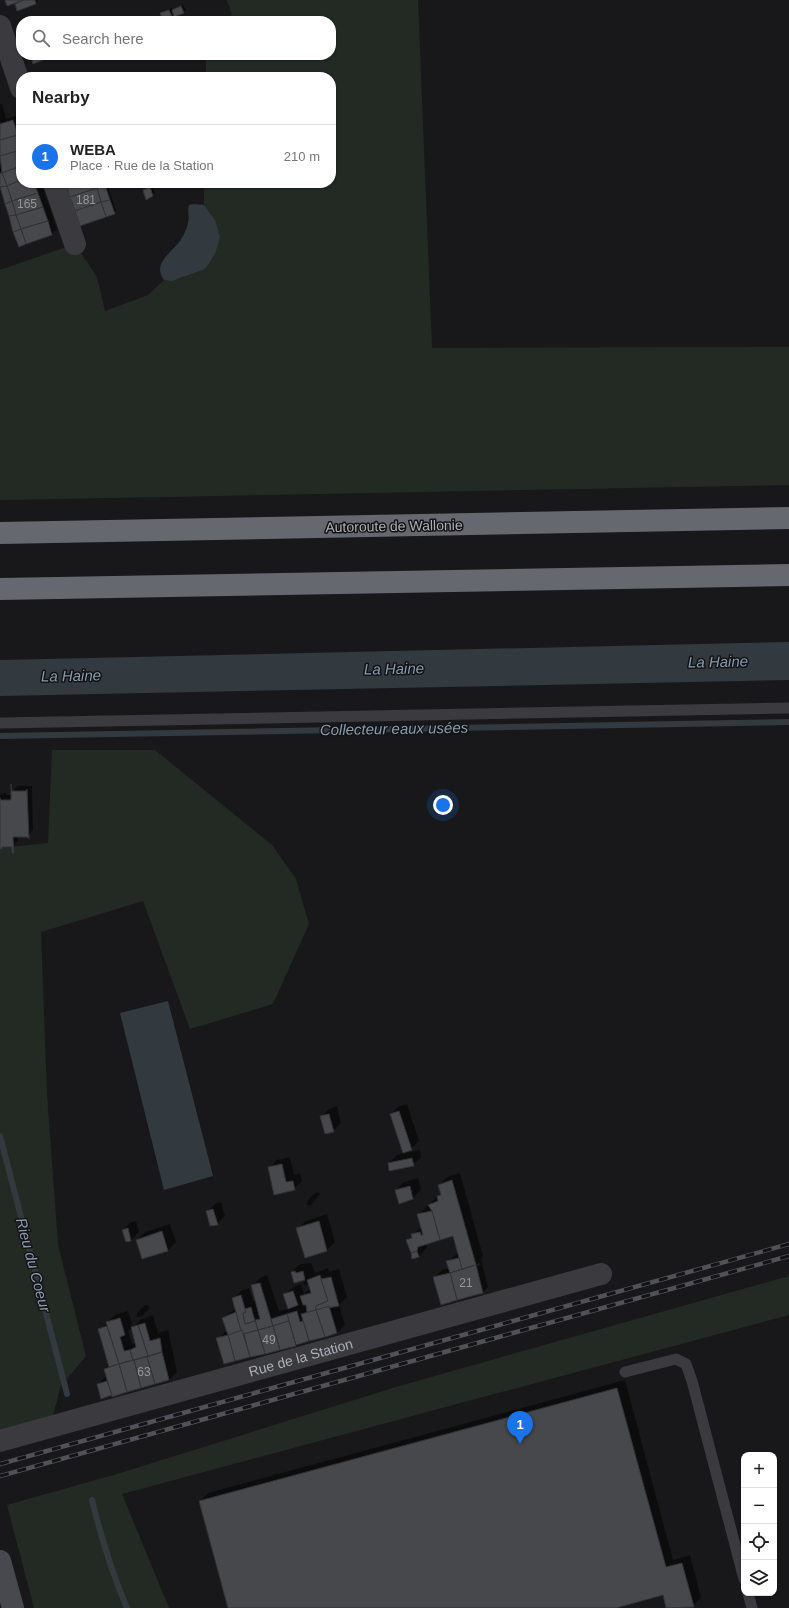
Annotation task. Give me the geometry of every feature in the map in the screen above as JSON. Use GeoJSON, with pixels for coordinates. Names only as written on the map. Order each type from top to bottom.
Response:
{"type":"FeatureCollection","features":[{"type":"Feature","properties":{"kind":"highway","name":"Autoroute de Wallonie"},"geometry":{"type":"LineString","coordinates":[[0,533],[789,518]]}},
{"type":"Feature","properties":{"kind":"highway"},"geometry":{"type":"LineString","coordinates":[[0,589],[789,575]]}},
{"type":"Feature","properties":{"kind":"main road"},"geometry":{"type":"LineString","coordinates":[[0,1561],[12,1608]]}},
{"type":"Feature","properties":{"kind":"street"},"geometry":{"type":"LineString","coordinates":[[0,26],[16,73]]}},
{"type":"Feature","properties":{"kind":"street"},"geometry":{"type":"LineString","coordinates":[[56,188],[75,244]]}},
{"type":"Feature","properties":{"kind":"street","name":"Rue de la Station"},"geometry":{"type":"LineString","coordinates":[[0,1441],[601,1274]]}},
{"type":"Feature","properties":{"kind":"lane"},"geometry":{"type":"LineString","coordinates":[[0,723],[789,708]]}},
{"type":"Feature","properties":{"kind":"lane"},"geometry":{"type":"LineString","coordinates":[[626,1372],[676,1360],[686,1364],[692,1381],[741,1568]]}},
{"type":"Feature","properties":{"kind":"lane"},"geometry":{"type":"LineString","coordinates":[[749,1596],[752,1608]]}},
{"type":"Feature","properties":{"kind":"shaded area"},"geometry":{"type":"Polygon","coordinates":[[[227,0],[418,0],[432,348],[789,347],[789,485],[0,500],[0,270],[75,244],[97,277],[105,311],[148,295],[164,280],[183,278],[215,220],[204,205],[204,188],[336,188],[336,72],[206,72],[206,60],[336,60],[336,16],[229,16],[232,15],[227,0]]]}},
{"type":"Feature","properties":{"kind":"shaded area"},"geometry":{"type":"Polygon","coordinates":[[[52,750],[155,750],[272,845],[296,879],[309,924],[273,1004],[190,1029],[143,901],[41,932],[47,1094],[58,1245],[86,1356],[61,1386],[51,1422],[0,1436],[0,848],[48,843],[52,750]]]}},
{"type":"Feature","properties":{"kind":"shaded area"},"geometry":{"type":"Polygon","coordinates":[[[789,1276],[789,1315],[122,1494],[169,1608],[34,1608],[7,1505],[117,1474],[396,1387],[789,1276]]]}},
{"type":"Feature","properties":{"kind":"water"},"geometry":{"type":"Polygon","coordinates":[[[189,205],[204,205],[215,220],[220,237],[215,254],[205,269],[172,281],[164,280],[160,269],[161,264],[180,241],[189,221],[189,205]]]}},
{"type":"Feature","properties":{"kind":"water","name":"La Haine"},"geometry":{"type":"Polygon","coordinates":[[[789,642],[789,680],[0,696],[0,660],[789,642]]]}},
{"type":"Feature","properties":{"kind":"water"},"geometry":{"type":"Polygon","coordinates":[[[168,1001],[213,1176],[164,1190],[120,1013],[168,1001]]]}},
{"type":"Feature","properties":{"kind":"building"},"geometry":{"type":"Polygon","coordinates":[[[5,0],[24,0],[7,6],[5,0]]]}},
{"type":"Feature","properties":{"kind":"building"},"geometry":{"type":"Polygon","coordinates":[[[24,0],[35,0],[36,4],[17,11],[15,4],[24,0]]]}},
{"type":"Feature","properties":{"kind":"building"},"geometry":{"type":"Polygon","coordinates":[[[181,6],[184,13],[174,16],[172,10],[181,6]]]}},
{"type":"Feature","properties":{"kind":"building"},"geometry":{"type":"Polygon","coordinates":[[[169,10],[172,16],[161,16],[160,13],[169,10]]]}},
{"type":"Feature","properties":{"kind":"building"},"geometry":{"type":"Polygon","coordinates":[[[32,60],[43,60],[33,64],[32,60]]]}},
{"type":"Feature","properties":{"kind":"building"},"geometry":{"type":"Polygon","coordinates":[[[13,120],[16,129],[16,136],[0,140],[0,124],[13,120]]]}},
{"type":"Feature","properties":{"kind":"building"},"geometry":{"type":"Polygon","coordinates":[[[16,136],[16,151],[0,156],[0,140],[16,136]]]}},
{"type":"Feature","properties":{"kind":"building"},"geometry":{"type":"Polygon","coordinates":[[[16,151],[16,168],[2,173],[0,156],[16,151]]]}},
{"type":"Feature","properties":{"kind":"building"},"geometry":{"type":"Polygon","coordinates":[[[16,168],[16,182],[7,186],[2,173],[16,168]]]}},
{"type":"Feature","properties":{"kind":"building"},"geometry":{"type":"Polygon","coordinates":[[[0,173],[2,173],[7,186],[0,187],[0,173]]]}},
{"type":"Feature","properties":{"kind":"building"},"geometry":{"type":"Polygon","coordinates":[[[16,182],[16,188],[36,188],[38,193],[12,201],[7,186],[16,182]]]}},
{"type":"Feature","properties":{"kind":"building"},"geometry":{"type":"Polygon","coordinates":[[[7,186],[12,201],[5,204],[0,187],[7,186]]]}},
{"type":"Feature","properties":{"kind":"building"},"geometry":{"type":"Polygon","coordinates":[[[67,188],[97,188],[70,197],[67,188]]]}},
{"type":"Feature","properties":{"kind":"building"},"geometry":{"type":"Polygon","coordinates":[[[97,188],[106,188],[110,200],[101,202],[97,188]]]}},
{"type":"Feature","properties":{"kind":"building"},"geometry":{"type":"Polygon","coordinates":[[[97,188],[101,202],[75,211],[70,197],[97,188]]]}},
{"type":"Feature","properties":{"kind":"building"},"geometry":{"type":"Polygon","coordinates":[[[150,188],[153,196],[146,200],[143,190],[150,188]]]}},
{"type":"Feature","properties":{"kind":"building"},"geometry":{"type":"Polygon","coordinates":[[[38,193],[43,207],[16,215],[12,201],[38,193]]]}},
{"type":"Feature","properties":{"kind":"building"},"geometry":{"type":"Polygon","coordinates":[[[110,200],[115,214],[106,217],[101,202],[110,200]]]}},
{"type":"Feature","properties":{"kind":"building"},"geometry":{"type":"Polygon","coordinates":[[[12,201],[16,215],[9,216],[5,204],[12,201]]]}},
{"type":"Feature","properties":{"kind":"building"},"geometry":{"type":"Polygon","coordinates":[[[101,202],[106,217],[80,226],[75,211],[101,202]]]}},
{"type":"Feature","properties":{"kind":"building"},"geometry":{"type":"Polygon","coordinates":[[[43,207],[48,221],[21,229],[16,215],[43,207]]]}},
{"type":"Feature","properties":{"kind":"building"},"geometry":{"type":"Polygon","coordinates":[[[16,215],[21,229],[13,232],[9,216],[16,215]]]}},
{"type":"Feature","properties":{"kind":"building"},"geometry":{"type":"Polygon","coordinates":[[[48,221],[52,235],[26,244],[21,229],[48,221]]]}},
{"type":"Feature","properties":{"kind":"building"},"geometry":{"type":"Polygon","coordinates":[[[21,229],[26,244],[19,247],[13,232],[21,229]]]}},
{"type":"Feature","properties":{"kind":"building"},"geometry":{"type":"Polygon","coordinates":[[[11,784],[12,791],[26,791],[27,789],[29,839],[27,837],[13,837],[14,853],[12,853],[12,847],[2,847],[2,849],[0,849],[0,798],[1,800],[11,800],[11,784]]]}},
{"type":"Feature","properties":{"kind":"building"},"geometry":{"type":"Polygon","coordinates":[[[399,1111],[412,1150],[403,1153],[390,1114],[399,1111]]]}},
{"type":"Feature","properties":{"kind":"building"},"geometry":{"type":"Polygon","coordinates":[[[329,1114],[334,1132],[325,1134],[320,1116],[329,1114]]]}},
{"type":"Feature","properties":{"kind":"building"},"geometry":{"type":"Polygon","coordinates":[[[412,1158],[414,1166],[389,1171],[388,1163],[412,1158]]]}},
{"type":"Feature","properties":{"kind":"building"},"geometry":{"type":"Polygon","coordinates":[[[282,1164],[286,1182],[293,1181],[295,1190],[274,1195],[268,1167],[282,1164]]]}},
{"type":"Feature","properties":{"kind":"building"},"geometry":{"type":"Polygon","coordinates":[[[452,1180],[476,1265],[462,1269],[453,1236],[440,1240],[432,1211],[428,1205],[438,1201],[437,1196],[441,1195],[438,1185],[452,1180]]]}},
{"type":"Feature","properties":{"kind":"building"},"geometry":{"type":"Polygon","coordinates":[[[410,1186],[413,1199],[399,1204],[395,1190],[410,1186]]]}},
{"type":"Feature","properties":{"kind":"building"},"geometry":{"type":"Polygon","coordinates":[[[213,1209],[218,1225],[210,1226],[206,1211],[213,1209]]]}},
{"type":"Feature","properties":{"kind":"building"},"geometry":{"type":"Polygon","coordinates":[[[432,1211],[440,1240],[418,1247],[417,1251],[411,1253],[406,1240],[412,1238],[411,1234],[420,1232],[421,1235],[423,1235],[417,1214],[432,1211]]]}},
{"type":"Feature","properties":{"kind":"building"},"geometry":{"type":"Polygon","coordinates":[[[319,1221],[327,1251],[305,1258],[296,1228],[319,1221]]]}},
{"type":"Feature","properties":{"kind":"building"},"geometry":{"type":"Polygon","coordinates":[[[128,1228],[131,1241],[126,1242],[122,1230],[128,1228]]]}},
{"type":"Feature","properties":{"kind":"building"},"geometry":{"type":"Polygon","coordinates":[[[162,1231],[168,1251],[142,1259],[136,1240],[162,1231]]]}},
{"type":"Feature","properties":{"kind":"building"},"geometry":{"type":"Polygon","coordinates":[[[417,1251],[419,1257],[412,1259],[411,1253],[417,1251]]]}},
{"type":"Feature","properties":{"kind":"building"},"geometry":{"type":"Polygon","coordinates":[[[459,1258],[462,1269],[450,1273],[446,1261],[459,1258]]]}},
{"type":"Feature","properties":{"kind":"building"},"geometry":{"type":"Polygon","coordinates":[[[476,1265],[483,1293],[457,1300],[450,1273],[476,1265]]]}},
{"type":"Feature","properties":{"kind":"building"},"geometry":{"type":"Polygon","coordinates":[[[295,1271],[296,1273],[303,1271],[305,1280],[294,1283],[291,1272],[295,1271]]]}},
{"type":"Feature","properties":{"kind":"building"},"geometry":{"type":"Polygon","coordinates":[[[450,1273],[457,1300],[441,1305],[433,1277],[450,1273]]]}},
{"type":"Feature","properties":{"kind":"building"},"geometry":{"type":"Polygon","coordinates":[[[320,1275],[328,1301],[316,1306],[316,1310],[307,1313],[306,1305],[303,1305],[300,1296],[311,1293],[307,1280],[320,1275]]]}},
{"type":"Feature","properties":{"kind":"building"},"geometry":{"type":"Polygon","coordinates":[[[331,1277],[339,1306],[316,1310],[316,1306],[328,1301],[321,1279],[331,1277]]]}},
{"type":"Feature","properties":{"kind":"building"},"geometry":{"type":"Polygon","coordinates":[[[260,1283],[273,1326],[258,1330],[255,1320],[260,1319],[251,1285],[260,1283]]]}},
{"type":"Feature","properties":{"kind":"building"},"geometry":{"type":"Polygon","coordinates":[[[293,1291],[298,1305],[288,1309],[283,1294],[293,1291]]]}},
{"type":"Feature","properties":{"kind":"building"},"geometry":{"type":"Polygon","coordinates":[[[241,1295],[246,1312],[243,1313],[245,1324],[255,1321],[258,1330],[244,1334],[241,1331],[232,1298],[241,1295]]]}},
{"type":"Feature","properties":{"kind":"building"},"geometry":{"type":"Polygon","coordinates":[[[329,1306],[337,1333],[325,1337],[316,1310],[329,1306]]]}},
{"type":"Feature","properties":{"kind":"building"},"geometry":{"type":"Polygon","coordinates":[[[251,1307],[255,1321],[245,1324],[243,1313],[246,1312],[245,1309],[251,1307]]]}},
{"type":"Feature","properties":{"kind":"building"},"geometry":{"type":"Polygon","coordinates":[[[316,1310],[325,1337],[309,1341],[301,1314],[316,1310]]]}},
{"type":"Feature","properties":{"kind":"building"},"geometry":{"type":"Polygon","coordinates":[[[297,1311],[300,1322],[303,1321],[309,1341],[296,1345],[287,1314],[297,1311]]]}},
{"type":"Feature","properties":{"kind":"building"},"geometry":{"type":"Polygon","coordinates":[[[236,1312],[241,1331],[228,1335],[222,1318],[236,1312]]]}},
{"type":"Feature","properties":{"kind":"building"},"geometry":{"type":"Polygon","coordinates":[[[287,1314],[289,1321],[273,1326],[271,1319],[287,1314]]]}},
{"type":"Feature","properties":{"kind":"building"},"geometry":{"type":"Polygon","coordinates":[[[120,1318],[125,1335],[120,1337],[124,1351],[130,1350],[133,1360],[119,1364],[106,1322],[120,1318]]]}},
{"type":"Feature","properties":{"kind":"building"},"geometry":{"type":"Polygon","coordinates":[[[289,1321],[296,1346],[280,1350],[273,1326],[289,1321]]]}},
{"type":"Feature","properties":{"kind":"building"},"geometry":{"type":"Polygon","coordinates":[[[145,1323],[150,1341],[160,1338],[162,1352],[148,1356],[138,1325],[145,1323]]]}},
{"type":"Feature","properties":{"kind":"building"},"geometry":{"type":"Polygon","coordinates":[[[138,1325],[148,1356],[133,1360],[130,1350],[136,1347],[131,1327],[138,1325]]]}},
{"type":"Feature","properties":{"kind":"building"},"geometry":{"type":"Polygon","coordinates":[[[107,1326],[119,1364],[109,1367],[98,1329],[107,1326]]]}},
{"type":"Feature","properties":{"kind":"building"},"geometry":{"type":"Polygon","coordinates":[[[273,1326],[280,1350],[265,1354],[258,1330],[273,1326]]]}},
{"type":"Feature","properties":{"kind":"building"},"geometry":{"type":"Polygon","coordinates":[[[242,1330],[250,1357],[235,1361],[228,1335],[242,1330]]]}},
{"type":"Feature","properties":{"kind":"building"},"geometry":{"type":"Polygon","coordinates":[[[258,1330],[265,1354],[250,1357],[244,1334],[258,1330]]]}},
{"type":"Feature","properties":{"kind":"building"},"geometry":{"type":"Polygon","coordinates":[[[228,1335],[235,1361],[224,1364],[216,1338],[228,1335]]]}},
{"type":"Feature","properties":{"kind":"building"},"geometry":{"type":"Polygon","coordinates":[[[162,1352],[169,1380],[155,1384],[147,1357],[162,1352]]]}},
{"type":"Feature","properties":{"kind":"building"},"geometry":{"type":"Polygon","coordinates":[[[147,1357],[155,1384],[141,1388],[134,1360],[147,1357]]]}},
{"type":"Feature","properties":{"kind":"building"},"geometry":{"type":"Polygon","coordinates":[[[134,1360],[141,1388],[127,1392],[119,1364],[134,1360]]]}},
{"type":"Feature","properties":{"kind":"building"},"geometry":{"type":"Polygon","coordinates":[[[119,1364],[127,1392],[112,1397],[104,1369],[119,1364]]]}},
{"type":"Feature","properties":{"kind":"building"},"geometry":{"type":"Polygon","coordinates":[[[107,1381],[112,1395],[101,1399],[97,1384],[107,1381]]]}},
{"type":"Feature","properties":{"kind":"building"},"geometry":{"type":"Polygon","coordinates":[[[617,1388],[666,1567],[682,1563],[694,1607],[666,1608],[663,1595],[616,1608],[228,1608],[199,1501],[617,1388]]]}},
{"type":"Feature","properties":{"kind":"waterway","name":"Collecteur eaux usées"},"geometry":{"type":"LineString","coordinates":[[0,736],[789,722]]}},
{"type":"Feature","properties":{"kind":"waterway","name":"Rieu du Coeur"},"geometry":{"type":"LineString","coordinates":[[0,1136],[67,1394]]}},
{"type":"Feature","properties":{"kind":"waterway","name":"Rieu du Coeur"},"geometry":{"type":"LineString","coordinates":[[92,1500],[107,1555],[127,1608]]}},
{"type":"Feature","properties":{"kind":"railway"},"geometry":{"type":"LineString","coordinates":[[0,1464],[789,1244]]}},
{"type":"Feature","properties":{"kind":"railway"},"geometry":{"type":"LineString","coordinates":[[0,1476],[789,1256]]}},
{"type":"Feature","properties":{"kind":"place","name":"WEBA"},"geometry":{"type":"Point","coordinates":[520,1444]}}]}
